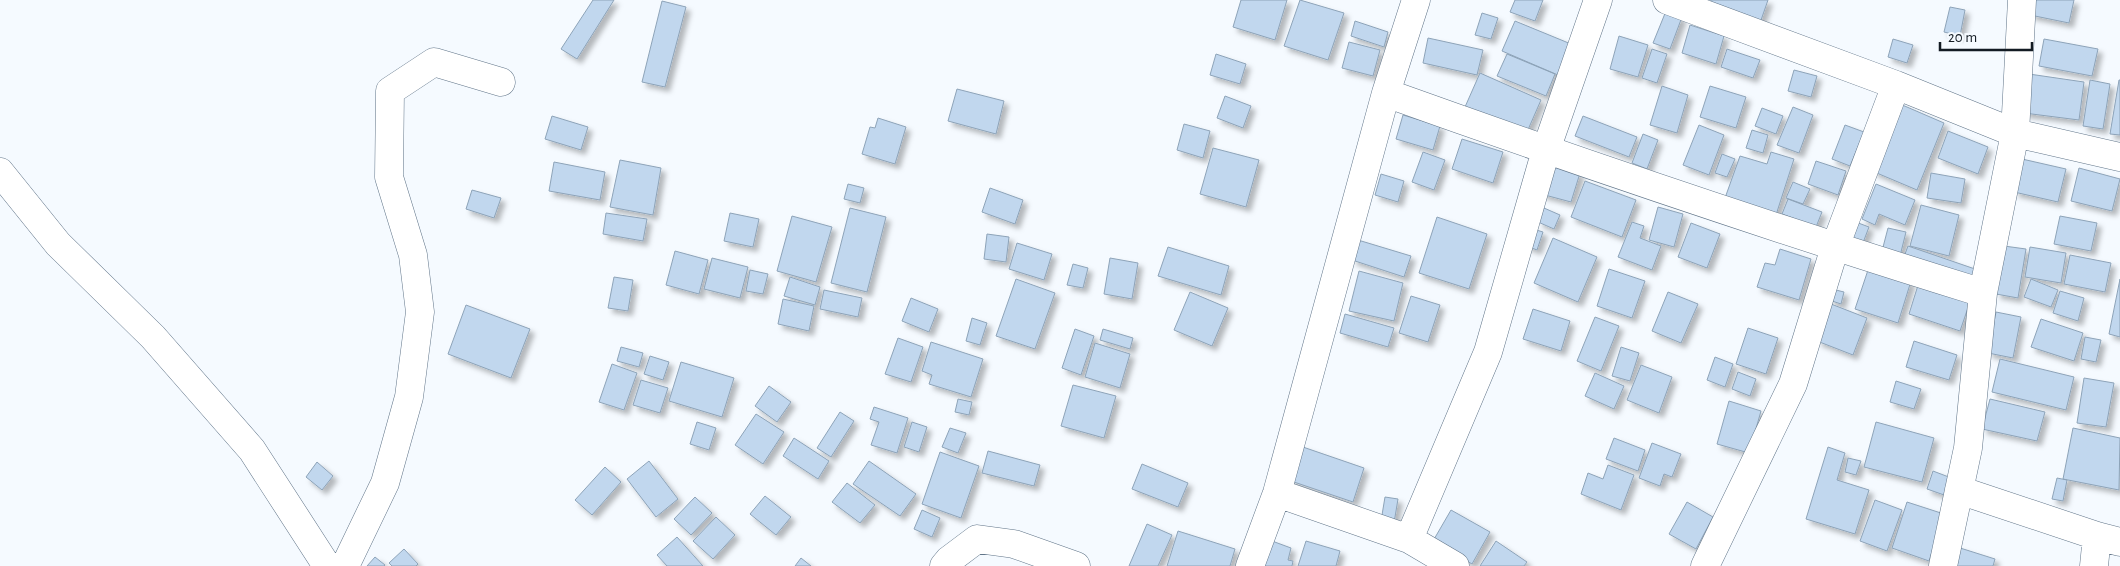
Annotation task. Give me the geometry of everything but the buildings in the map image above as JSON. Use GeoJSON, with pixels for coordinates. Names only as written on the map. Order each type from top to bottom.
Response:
{"type":"FeatureCollection","features":[{"type":"Feature","properties":{"kind":"street"},"geometry":{"type":"LineString","coordinates":[[1250,566],[1277,493],[1386,93],[1416,0]]}},
{"type":"Feature","properties":{"kind":"street"},"geometry":{"type":"LineString","coordinates":[[1409,539],[1488,352],[1546,150],[1598,0]]}},
{"type":"Feature","properties":{"kind":"street"},"geometry":{"type":"LineString","coordinates":[[1667,0],[1896,84],[2015,133],[2120,157]]}},
{"type":"Feature","properties":{"kind":"street"},"geometry":{"type":"LineString","coordinates":[[1943,566],[1968,448],[1983,293],[2015,133],[2022,0]]}},
{"type":"Feature","properties":{"kind":"street"},"geometry":{"type":"LineString","coordinates":[[345,566],[385,484],[409,397],[420,312],[413,255],[389,177],[390,91],[434,62],[501,82]]}},
{"type":"Feature","properties":{"kind":"street"},"geometry":{"type":"LineString","coordinates":[[1706,566],[1792,384],[1835,248],[1896,84]]}},
{"type":"Feature","properties":{"kind":"street"},"geometry":{"type":"LineString","coordinates":[[1386,93],[1546,150],[1835,248],[1983,293]]}},
{"type":"Feature","properties":{"kind":"street"},"geometry":{"type":"LineString","coordinates":[[0,172],[58,244],[153,337],[252,450],[328,566]]}},
{"type":"Feature","properties":{"kind":"street"},"geometry":{"type":"LineString","coordinates":[[1959,490],[2108,539],[2094,566]]}},
{"type":"Feature","properties":{"kind":"street"},"geometry":{"type":"LineString","coordinates":[[1277,493],[1409,539],[1455,566]]}},
{"type":"Feature","properties":{"kind":"street"},"geometry":{"type":"LineString","coordinates":[[944,566],[977,539],[1014,544],[1076,566]]}}]}
